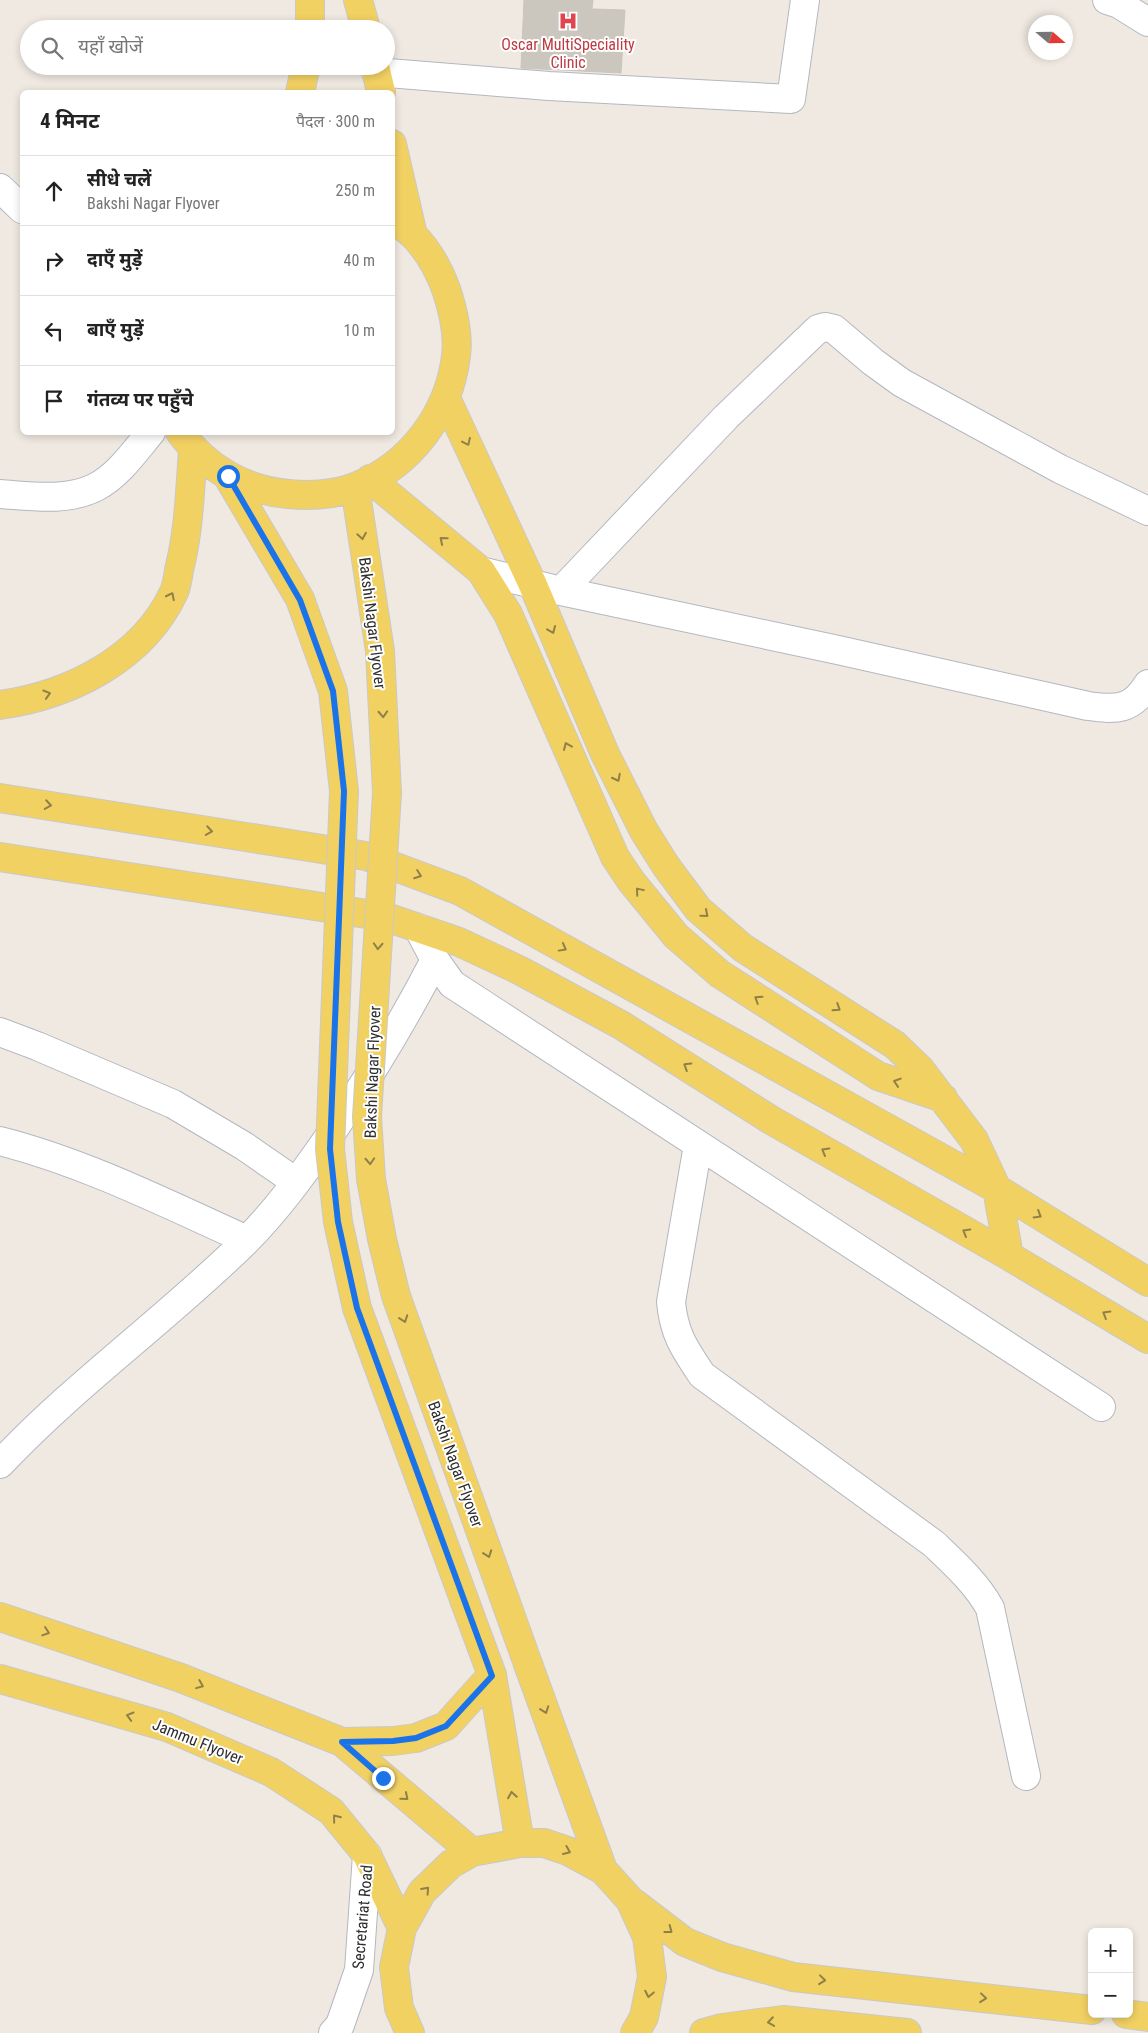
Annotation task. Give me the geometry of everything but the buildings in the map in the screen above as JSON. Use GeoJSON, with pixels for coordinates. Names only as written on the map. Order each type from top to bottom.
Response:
{"type":"FeatureCollection","features":[{"type":"Feature","properties":{"kind":"main road"},"geometry":{"type":"LineString","coordinates":[[310,0],[310,20]]}},
{"type":"Feature","properties":{"kind":"main road"},"geometry":{"type":"LineString","coordinates":[[358,0],[364,20]]}},
{"type":"Feature","properties":{"kind":"main road"},"geometry":{"type":"LineString","coordinates":[[300,90],[304,75]]}},
{"type":"Feature","properties":{"kind":"main road"},"geometry":{"type":"LineString","coordinates":[[187,441],[228,476],[268,492],[311,496],[362,483],[393,466],[424,436],[446,398],[456,355],[454,311],[439,270],[403,226],[395,166]]}},
{"type":"Feature","properties":{"kind":"main road"},"geometry":{"type":"LineString","coordinates":[[446,398],[533,585],[605,754],[644,831],[666,866],[698,908],[743,948],[895,1045],[920,1069],[974,1140],[997,1190],[1009,1256]]}},
{"type":"Feature","properties":{"kind":"main road"},"geometry":{"type":"LineString","coordinates":[[0,705],[22,702],[71,687],[116,661],[155,625],[174,591],[184,550],[187,441]]}},
{"type":"Feature","properties":{"kind":"main road"},"geometry":{"type":"LineString","coordinates":[[228,476],[300,600],[333,691],[344,791],[330,1149],[338,1222],[357,1308],[492,1676],[520,1843]]}},
{"type":"Feature","properties":{"kind":"main road"},"geometry":{"type":"LineString","coordinates":[[362,483],[481,571],[508,614],[615,857],[631,881],[676,936],[720,974],[878,1076],[943,1098]]}},
{"type":"Feature","properties":{"kind":"main road","name":"Bakshi Nagar Flyover"},"geometry":{"type":"LineString","coordinates":[[362,483],[380,651],[387,792],[368,1117],[371,1179],[396,1296],[603,1870]]}},
{"type":"Feature","properties":{"kind":"main road"},"geometry":{"type":"LineString","coordinates":[[0,798],[366,856],[460,891],[997,1190],[1148,1282]]}},
{"type":"Feature","properties":{"kind":"main road"},"geometry":{"type":"LineString","coordinates":[[0,857],[386,917],[459,942],[519,970],[621,1025],[771,1120],[1009,1256],[1148,1339]]}},
{"type":"Feature","properties":{"kind":"main road"},"geometry":{"type":"LineString","coordinates":[[0,1617],[181,1678],[342,1742],[472,1852]]}},
{"type":"Feature","properties":{"kind":"main road"},"geometry":{"type":"LineString","coordinates":[[342,1742],[393,1741],[416,1738],[446,1726],[492,1676]]}},
{"type":"Feature","properties":{"kind":"main road","name":"Jammu Flyover"},"geometry":{"type":"LineString","coordinates":[[0,1679],[167,1726],[271,1772],[331,1810],[367,1855],[402,1928]]}},
{"type":"Feature","properties":{"kind":"main road"},"geometry":{"type":"LineString","coordinates":[[410,2033],[399,2008],[394,1968],[402,1928],[422,1892],[451,1864],[472,1852],[520,1843],[552,1845],[568,1851],[603,1870],[630,1900],[685,1942],[722,1957],[793,1977],[1088,2010]]}},
{"type":"Feature","properties":{"kind":"main road"},"geometry":{"type":"LineString","coordinates":[[630,1900],[647,1937],[652,1977],[644,2017],[635,2033]]}},
{"type":"Feature","properties":{"kind":"main road"},"geometry":{"type":"LineString","coordinates":[[1133,2015],[1148,2017]]}},
{"type":"Feature","properties":{"kind":"main road"},"geometry":{"type":"LineString","coordinates":[[704,2033],[722,2028],[783,2020],[907,2033]]}},
{"type":"Feature","properties":{"kind":"street"},"geometry":{"type":"LineString","coordinates":[[377,77],[791,99],[805,0]]}},
{"type":"Feature","properties":{"kind":"street"},"geometry":{"type":"LineString","coordinates":[[1107,0],[1119,4],[1148,22]]}},
{"type":"Feature","properties":{"kind":"street"},"geometry":{"type":"LineString","coordinates":[[0,188],[20,206]]}},
{"type":"Feature","properties":{"kind":"street"},"geometry":{"type":"LineString","coordinates":[[561,591],[726,417],[818,329],[825,327],[834,329],[873,362],[902,382],[1060,470],[1148,511]]}},
{"type":"Feature","properties":{"kind":"street"},"geometry":{"type":"LineString","coordinates":[[0,494],[70,496],[96,487],[115,473],[148,435]]}},
{"type":"Feature","properties":{"kind":"street"},"geometry":{"type":"LineString","coordinates":[[481,571],[533,585],[1088,706],[1106,709],[1126,707],[1141,694],[1148,684]]}},
{"type":"Feature","properties":{"kind":"street"},"geometry":{"type":"LineString","coordinates":[[418,928],[435,960],[452,984],[1101,1407]]}},
{"type":"Feature","properties":{"kind":"street"},"geometry":{"type":"LineString","coordinates":[[0,1464],[51,1413],[176,1307],[247,1240],[296,1182],[360,1091],[394,1035],[435,960]]}},
{"type":"Feature","properties":{"kind":"street"},"geometry":{"type":"LineString","coordinates":[[0,1032],[173,1104],[244,1146],[296,1182]]}},
{"type":"Feature","properties":{"kind":"street"},"geometry":{"type":"LineString","coordinates":[[0,1141],[58,1158],[142,1192],[247,1240]]}},
{"type":"Feature","properties":{"kind":"street"},"geometry":{"type":"LineString","coordinates":[[698,1145],[671,1302],[673,1323],[682,1346],[702,1375],[934,1544],[980,1591],[990,1608],[1026,1776]]}},
{"type":"Feature","properties":{"kind":"street","name":"Secretariat Road"},"geometry":{"type":"LineString","coordinates":[[333,2033],[340,2025],[359,1970],[367,1855]]}},
{"type":"Feature","properties":{"kind":"street"},"geometry":{"type":"LineString","coordinates":[[359,1970],[394,1968]]}},
{"type":"Feature","properties":{"kind":"place","name":"Oscar MultiSpeciality Clinic"},"geometry":{"type":"Point","coordinates":[568,21]}},
{"type":"Feature","properties":{"kind":"route"},"geometry":{"type":"LineString","coordinates":[[228,476],[300,600],[333,691],[344,791],[330,1149],[338,1222],[357,1308],[492,1676],[446,1726],[416,1738],[393,1741],[342,1742],[383,1778]]}}]}
